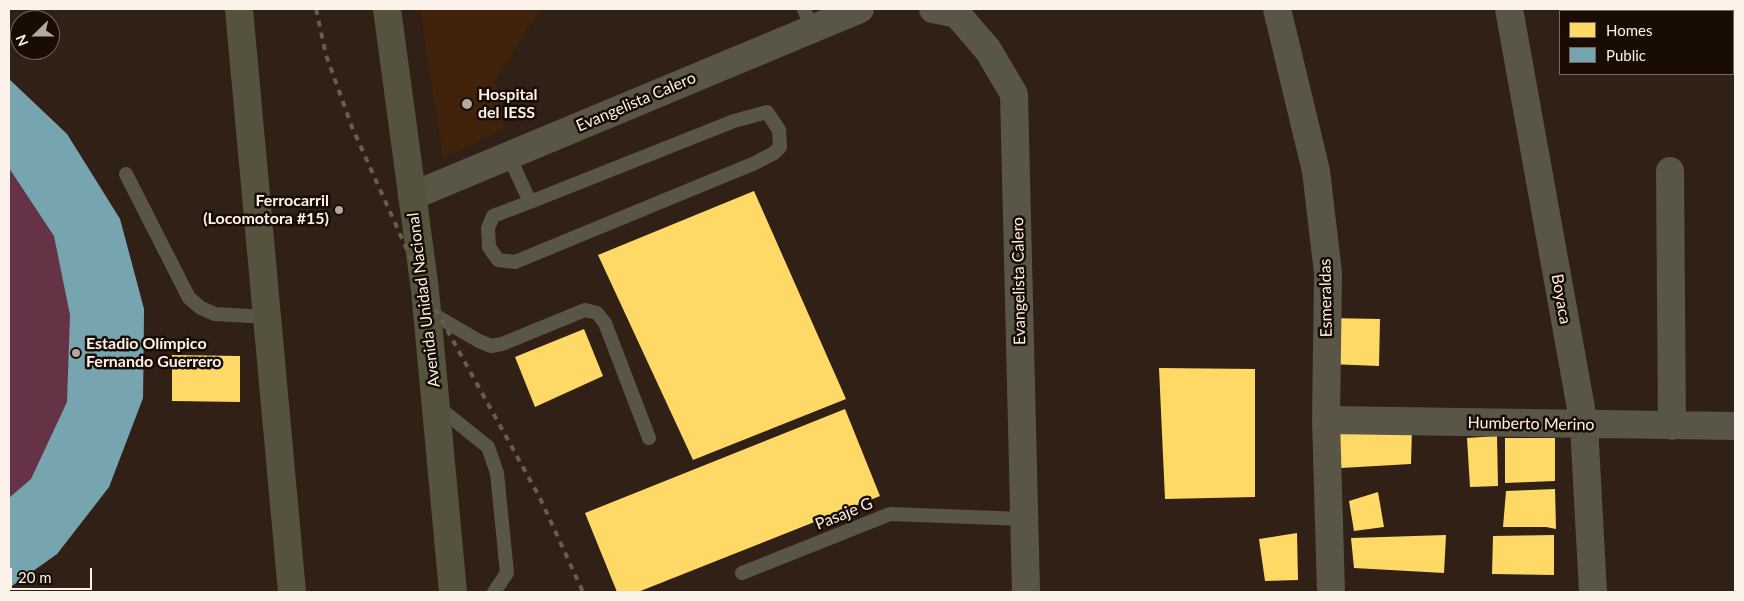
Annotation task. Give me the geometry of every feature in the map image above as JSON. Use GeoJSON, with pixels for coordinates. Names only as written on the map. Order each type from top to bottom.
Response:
{"type":"FeatureCollection","features":[{"type":"Feature","properties":{"kind":"street"},"geometry":{"type":"LineString","coordinates":[[239,9],[292,592]]}},
{"type":"Feature","properties":{"kind":"street","name":"Avenida Unidad Nacional"},"geometry":{"type":"LineString","coordinates":[[387,9],[426,310],[453,592]]}},
{"type":"Feature","properties":{"kind":"street","name":"Evangelista Calero"},"geometry":{"type":"LineString","coordinates":[[412,196],[509,156],[808,19],[860,9]]}},
{"type":"Feature","properties":{"kind":"street","name":"Evangelista Calero"},"geometry":{"type":"LineString","coordinates":[[933,9],[957,14],[988,50],[1014,94],[1026,592]]}},
{"type":"Feature","properties":{"kind":"street","name":"Esmeraldas"},"geometry":{"type":"LineString","coordinates":[[1277,9],[1316,171],[1328,273],[1326,420],[1331,592]]}},
{"type":"Feature","properties":{"kind":"street","name":"Boyaca"},"geometry":{"type":"LineString","coordinates":[[1509,9],[1584,425],[1593,592]]}},
{"type":"Feature","properties":{"kind":"street"},"geometry":{"type":"LineString","coordinates":[[1670,171],[1672,426]]}},
{"type":"Feature","properties":{"kind":"street","name":"Humberto Merino"},"geometry":{"type":"LineString","coordinates":[[1326,420],[1735,426]]}},
{"type":"Feature","properties":{"kind":"lane"},"geometry":{"type":"LineString","coordinates":[[767,112],[779,130],[780,147],[774,153],[755,164],[515,262],[498,260],[489,247],[488,228],[494,216],[530,202],[734,121],[767,112]]}},
{"type":"Feature","properties":{"kind":"lane"},"geometry":{"type":"LineString","coordinates":[[509,156],[530,202]]}},
{"type":"Feature","properties":{"kind":"lane"},"geometry":{"type":"LineString","coordinates":[[126,174],[189,298],[201,308],[214,314],[266,316]]}},
{"type":"Feature","properties":{"kind":"lane"},"geometry":{"type":"LineString","coordinates":[[426,310],[478,341],[491,346],[502,344],[585,310],[597,313],[605,323],[649,438]]}},
{"type":"Feature","properties":{"kind":"lane"},"geometry":{"type":"LineString","coordinates":[[436,406],[488,447],[497,473],[507,574],[494,592]]}},
{"type":"Feature","properties":{"kind":"lane","name":"Pasaje G"},"geometry":{"type":"LineString","coordinates":[[742,573],[890,514],[1024,518]]}},
{"type":"Feature","properties":{"kind":"shaded area","name":"Hospital del IESS"},"geometry":{"type":"Polygon","coordinates":[[[420,9],[541,9],[495,80],[504,128],[443,158],[420,9]]]}},
{"type":"Feature","properties":{"kind":"shaded area","name":"Estadio Olímpico Fernando Guerrero"},"geometry":{"type":"Polygon","coordinates":[[[9,79],[67,134],[120,219],[144,309],[143,398],[109,487],[57,554],[9,588],[9,79]]]}},
{"type":"Feature","properties":{"kind":"building: Homes"},"geometry":{"type":"Polygon","coordinates":[[[754,191],[846,399],[693,460],[598,255],[754,191]]]}},
{"type":"Feature","properties":{"kind":"building: Homes"},"geometry":{"type":"Polygon","coordinates":[[[1329,318],[1380,319],[1379,366],[1329,364],[1329,318]]]}},
{"type":"Feature","properties":{"kind":"building: Homes"},"geometry":{"type":"Polygon","coordinates":[[[584,329],[603,376],[535,407],[515,357],[584,329]]]}},
{"type":"Feature","properties":{"kind":"building: Homes"},"geometry":{"type":"Polygon","coordinates":[[[172,355],[240,356],[240,402],[172,401],[172,355]]]}},
{"type":"Feature","properties":{"kind":"building: Homes"},"geometry":{"type":"Polygon","coordinates":[[[1159,368],[1255,369],[1255,497],[1165,499],[1159,368]]]}},
{"type":"Feature","properties":{"kind":"building: Homes"},"geometry":{"type":"Polygon","coordinates":[[[845,409],[880,496],[638,592],[617,592],[585,513],[845,409]]]}},
{"type":"Feature","properties":{"kind":"building: Homes"},"geometry":{"type":"Polygon","coordinates":[[[1412,428],[1411,464],[1341,468],[1339,429],[1412,428]]]}},
{"type":"Feature","properties":{"kind":"building: Homes"},"geometry":{"type":"Polygon","coordinates":[[[1497,436],[1498,486],[1470,487],[1467,438],[1497,436]]]}},
{"type":"Feature","properties":{"kind":"building: Homes"},"geometry":{"type":"Polygon","coordinates":[[[1505,438],[1555,438],[1555,481],[1505,483],[1505,438]]]}},
{"type":"Feature","properties":{"kind":"building: Homes"},"geometry":{"type":"Polygon","coordinates":[[[1555,489],[1556,529],[1546,527],[1503,527],[1506,491],[1555,489]]]}},
{"type":"Feature","properties":{"kind":"building: Homes"},"geometry":{"type":"Polygon","coordinates":[[[1378,492],[1384,527],[1354,531],[1349,501],[1378,492]]]}},
{"type":"Feature","properties":{"kind":"building: Homes"},"geometry":{"type":"Polygon","coordinates":[[[1297,533],[1298,580],[1265,581],[1259,539],[1297,533]]]}},
{"type":"Feature","properties":{"kind":"building: Homes"},"geometry":{"type":"Polygon","coordinates":[[[1446,535],[1444,573],[1354,568],[1351,538],[1446,535]]]}},
{"type":"Feature","properties":{"kind":"building: Homes"},"geometry":{"type":"Polygon","coordinates":[[[1554,535],[1554,575],[1492,574],[1493,536],[1554,535]]]}},
{"type":"Feature","properties":{"kind":"building: Public","name":"Estadio Olímpico Fernando Guerrero"},"geometry":{"type":"Polygon","coordinates":[[[9,79],[67,134],[120,219],[144,309],[143,398],[109,487],[57,554],[9,588],[9,498],[31,479],[67,402],[70,315],[54,236],[9,168],[9,79]]]}},
{"type":"Feature","properties":{"kind":"railway"},"geometry":{"type":"LineString","coordinates":[[316,9],[326,55],[352,127],[425,290],[540,498],[583,592]]}},
{"type":"Feature","properties":{"kind":"place","name":"Hospital del IESS"},"geometry":{"type":"Point","coordinates":[467,104]}},
{"type":"Feature","properties":{"kind":"place","name":"Ferrocarril (Locomotora #15)"},"geometry":{"type":"Point","coordinates":[339,210]}},
{"type":"Feature","properties":{"kind":"place","name":"Estadio Olímpico Fernando Guerrero"},"geometry":{"type":"Point","coordinates":[76,353]}}]}
